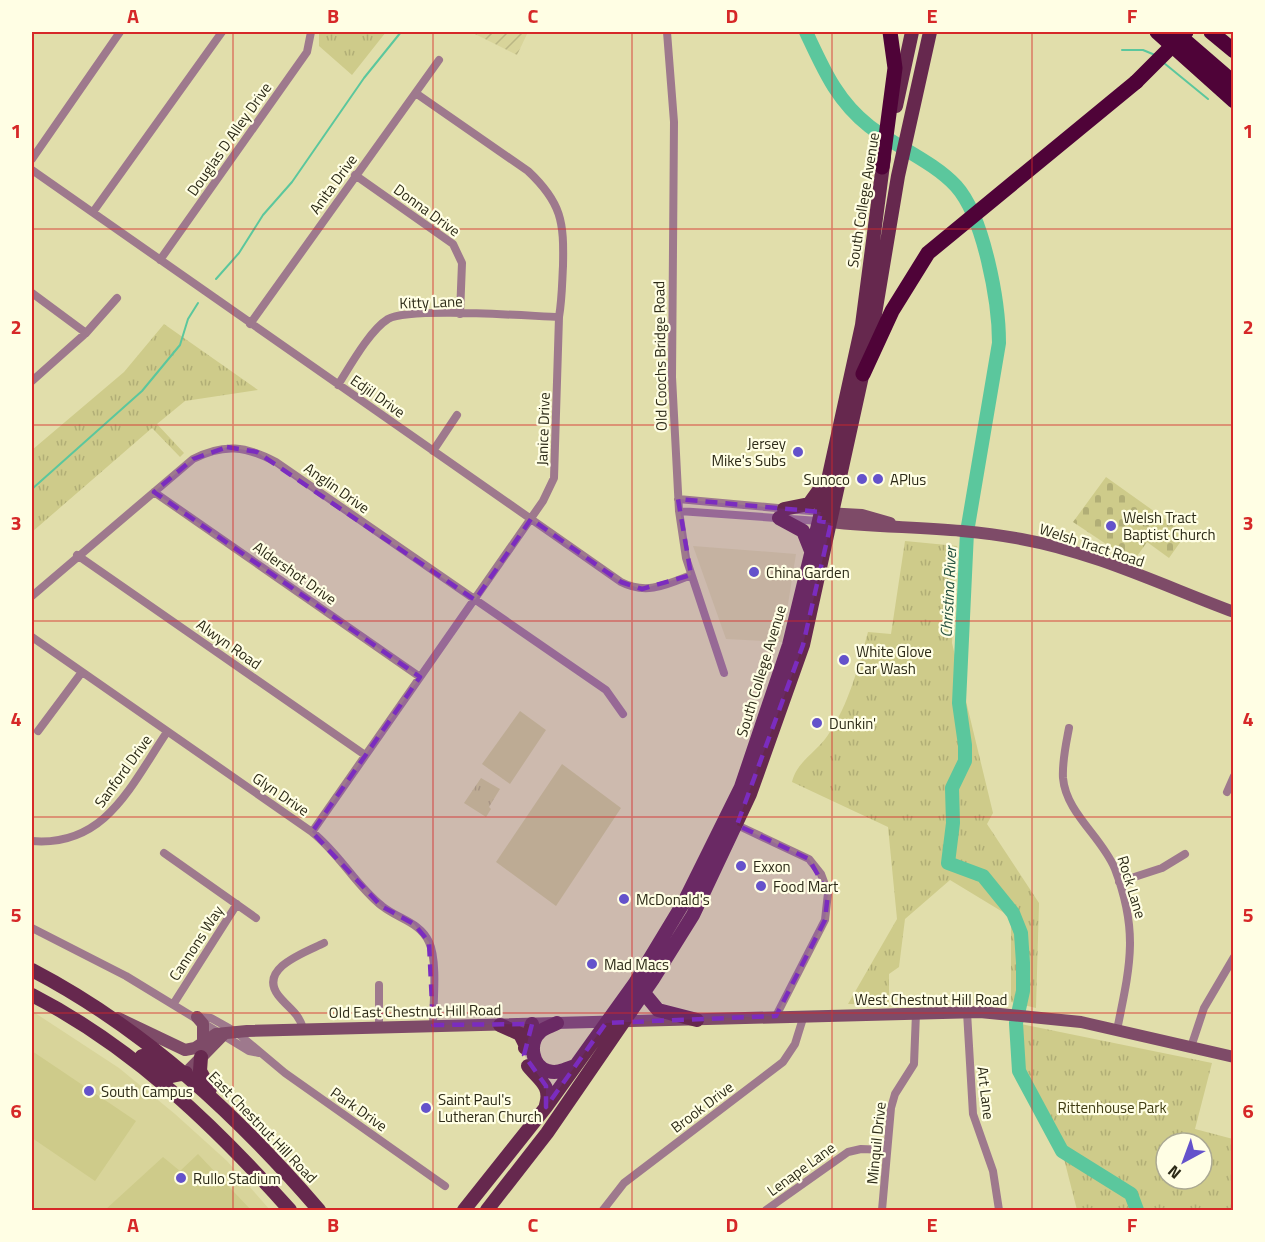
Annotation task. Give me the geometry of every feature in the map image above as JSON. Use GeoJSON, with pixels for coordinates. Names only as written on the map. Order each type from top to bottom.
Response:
{"type":"FeatureCollection","features":[{"type":"Feature","properties":{"kind":"highway"},"geometry":{"type":"LineString","coordinates":[[882,167],[895,69],[890,32]]}},
{"type":"Feature","properties":{"kind":"highway"},"geometry":{"type":"LineString","coordinates":[[1156,32],[1233,101]]}},
{"type":"Feature","properties":{"kind":"highway"},"geometry":{"type":"LineString","coordinates":[[1175,32],[1233,83]]}},
{"type":"Feature","properties":{"kind":"highway"},"geometry":{"type":"LineString","coordinates":[[863,374],[892,311],[928,253],[1136,82],[1186,32]]}},
{"type":"Feature","properties":{"kind":"highway"},"geometry":{"type":"LineString","coordinates":[[1210,32],[1233,51]]}},
{"type":"Feature","properties":{"kind":"main road","name":"South College Avenue"},"geometry":{"type":"LineString","coordinates":[[890,120],[912,32]]}},
{"type":"Feature","properties":{"kind":"main road","name":"South College Avenue"},"geometry":{"type":"LineString","coordinates":[[487,1210],[547,1133],[625,1023],[693,915],[737,825],[803,645],[826,517],[863,374],[898,176],[930,32]]}},
{"type":"Feature","properties":{"kind":"main road","name":"South College Avenue"},"geometry":{"type":"LineString","coordinates":[[464,1210],[546,1107],[635,983],[684,902],[741,787],[789,645],[812,552],[826,517],[828,477],[862,325],[882,167]]}},
{"type":"Feature","properties":{"kind":"main road"},"geometry":{"type":"LineString","coordinates":[[782,514],[809,504],[828,477]]}},
{"type":"Feature","properties":{"kind":"main road"},"geometry":{"type":"LineString","coordinates":[[782,514],[803,531],[812,552]]}},
{"type":"Feature","properties":{"kind":"main road","name":"East Chestnut Hill Road"},"geometry":{"type":"LineString","coordinates":[[32,970],[105,1013],[186,1073],[218,1101],[260,1144],[319,1210]]}},
{"type":"Feature","properties":{"kind":"main road"},"geometry":{"type":"LineString","coordinates":[[644,993],[658,1010],[697,1020]]}},
{"type":"Feature","properties":{"kind":"main road"},"geometry":{"type":"LineString","coordinates":[[32,995],[114,1037],[168,1074],[176,1076],[186,1073]]}},
{"type":"Feature","properties":{"kind":"main road"},"geometry":{"type":"LineString","coordinates":[[49,1004],[111,1044],[167,1086],[224,1139],[290,1210]]}},
{"type":"Feature","properties":{"kind":"main road"},"geometry":{"type":"LineString","coordinates":[[557,1023],[540,1032],[535,1040],[534,1058],[542,1069],[548,1071],[561,1071],[577,1065]]}},
{"type":"Feature","properties":{"kind":"main road"},"geometry":{"type":"LineString","coordinates":[[532,1024],[524,1055],[528,1066],[546,1086],[549,1093],[546,1107]]}},
{"type":"Feature","properties":{"kind":"main road"},"geometry":{"type":"LineString","coordinates":[[500,1025],[520,1034],[525,1044]]}},
{"type":"Feature","properties":{"kind":"main road"},"geometry":{"type":"LineString","coordinates":[[201,1057],[200,1071],[218,1101]]}},
{"type":"Feature","properties":{"kind":"street"},"geometry":{"type":"LineString","coordinates":[[32,159],[120,32]]}},
{"type":"Feature","properties":{"kind":"street"},"geometry":{"type":"LineString","coordinates":[[93,212],[222,32]]}},
{"type":"Feature","properties":{"kind":"street","name":"Douglas D Alley Drive"},"geometry":{"type":"LineString","coordinates":[[160,260],[307,52],[312,40],[311,32]]}},
{"type":"Feature","properties":{"kind":"street","name":"Old Coochs Bridge Road"},"geometry":{"type":"LineString","coordinates":[[667,32],[674,122],[672,377],[679,511],[691,575],[724,673]]}},
{"type":"Feature","properties":{"kind":"street","name":"Anita Drive"},"geometry":{"type":"LineString","coordinates":[[250,324],[417,94],[439,60]]}},
{"type":"Feature","properties":{"kind":"street","name":"Janice Drive"},"geometry":{"type":"LineString","coordinates":[[312,832],[548,494],[555,472],[564,228],[553,198],[528,171],[417,94]]}},
{"type":"Feature","properties":{"kind":"street","name":"Edjil Drive"},"geometry":{"type":"LineString","coordinates":[[32,170],[621,582],[634,587],[651,589],[691,575]]}},
{"type":"Feature","properties":{"kind":"street","name":"Donna Drive"},"geometry":{"type":"LineString","coordinates":[[356,176],[453,244],[462,263],[460,314]]}},
{"type":"Feature","properties":{"kind":"street"},"geometry":{"type":"LineString","coordinates":[[32,293],[86,333]]}},
{"type":"Feature","properties":{"kind":"street"},"geometry":{"type":"LineString","coordinates":[[32,381],[86,333],[117,298]]}},
{"type":"Feature","properties":{"kind":"street","name":"Kitty Lane"},"geometry":{"type":"LineString","coordinates":[[338,385],[374,333],[388,319],[406,314],[559,317]]}},
{"type":"Feature","properties":{"kind":"street"},"geometry":{"type":"LineString","coordinates":[[433,450],[457,415]]}},
{"type":"Feature","properties":{"kind":"street","name":"Anglin Drive"},"geometry":{"type":"LineString","coordinates":[[32,596],[77,555],[193,459],[209,451],[227,447],[257,452],[606,690],[623,714]]}},
{"type":"Feature","properties":{"kind":"street","name":"Aldershot Drive"},"geometry":{"type":"LineString","coordinates":[[154,492],[420,677]]}},
{"type":"Feature","properties":{"kind":"street","name":"Welsh Tract Road"},"geometry":{"type":"LineString","coordinates":[[678,499],[782,514]]}},
{"type":"Feature","properties":{"kind":"street","name":"Welsh Tract Road"},"geometry":{"type":"LineString","coordinates":[[679,511],[826,517],[879,527],[900,526],[1019,538],[1062,548],[1233,612]]}},
{"type":"Feature","properties":{"kind":"street","name":"Alwyn Road"},"geometry":{"type":"LineString","coordinates":[[77,555],[365,755]]}},
{"type":"Feature","properties":{"kind":"street","name":"Glyn Drive"},"geometry":{"type":"LineString","coordinates":[[32,637],[312,832],[335,853],[381,906],[414,924],[429,942],[433,952],[433,1025]]}},
{"type":"Feature","properties":{"kind":"street"},"geometry":{"type":"LineString","coordinates":[[38,731],[82,672]]}},
{"type":"Feature","properties":{"kind":"street","name":"Rock Lane"},"geometry":{"type":"LineString","coordinates":[[1069,728],[1064,757],[1064,785],[1071,803],[1109,855],[1119,882],[1131,929],[1132,951],[1117,1030]]}},
{"type":"Feature","properties":{"kind":"street","name":"Sanford Drive"},"geometry":{"type":"LineString","coordinates":[[32,842],[53,842],[76,837],[101,824],[167,732]]}},
{"type":"Feature","properties":{"kind":"street"},"geometry":{"type":"LineString","coordinates":[[1227,792],[1233,776]]}},
{"type":"Feature","properties":{"kind":"street"},"geometry":{"type":"LineString","coordinates":[[737,825],[809,859],[821,874],[828,893],[825,920],[776,1016]]}},
{"type":"Feature","properties":{"kind":"street","name":"Cannons Way"},"geometry":{"type":"LineString","coordinates":[[164,853],[256,918]]}},
{"type":"Feature","properties":{"kind":"street"},"geometry":{"type":"LineString","coordinates":[[1119,882],[1162,868],[1185,854]]}},
{"type":"Feature","properties":{"kind":"street","name":"Cannons Way"},"geometry":{"type":"LineString","coordinates":[[230,1033],[174,1003],[237,904]]}},
{"type":"Feature","properties":{"kind":"street"},"geometry":{"type":"LineString","coordinates":[[32,928],[94,958],[174,1003]]}},
{"type":"Feature","properties":{"kind":"street"},"geometry":{"type":"LineString","coordinates":[[303,1028],[299,1016],[277,994],[273,980],[275,972],[324,943]]}},
{"type":"Feature","properties":{"kind":"street"},"geometry":{"type":"LineString","coordinates":[[1191,1047],[1204,1008],[1233,957]]}},
{"type":"Feature","properties":{"kind":"street"},"geometry":{"type":"LineString","coordinates":[[379,1025],[380,985]]}},
{"type":"Feature","properties":{"kind":"street","name":"West Chestnut Hill Road"},"geometry":{"type":"LineString","coordinates":[[606,1023],[916,1012],[1009,1014],[1117,1030],[1233,1057]]}},
{"type":"Feature","properties":{"kind":"street","name":"Minquil Drive"},"geometry":{"type":"LineString","coordinates":[[882,1210],[893,1101],[914,1064],[916,1012]]}},
{"type":"Feature","properties":{"kind":"street","name":"Art Lane"},"geometry":{"type":"LineString","coordinates":[[967,1012],[974,1114],[993,1171],[999,1210]]}},
{"type":"Feature","properties":{"kind":"street","name":"Old East Chestnut Hill Road"},"geometry":{"type":"LineString","coordinates":[[105,1013],[180,1049],[195,1048],[212,1035],[261,1030],[379,1025],[606,1023]]}},
{"type":"Feature","properties":{"kind":"street","name":"Brook Drive"},"geometry":{"type":"LineString","coordinates":[[603,1210],[624,1183],[783,1062],[795,1044],[804,1016]]}},
{"type":"Feature","properties":{"kind":"street"},"geometry":{"type":"LineString","coordinates":[[197,1017],[203,1024],[203,1042]]}},
{"type":"Feature","properties":{"kind":"street"},"geometry":{"type":"LineString","coordinates":[[254,1048],[253,1036],[261,1030]]}},
{"type":"Feature","properties":{"kind":"street"},"geometry":{"type":"LineString","coordinates":[[186,1073],[230,1033]]}},
{"type":"Feature","properties":{"kind":"street","name":"Park Drive"},"geometry":{"type":"LineString","coordinates":[[230,1033],[249,1051],[254,1048]]}},
{"type":"Feature","properties":{"kind":"street","name":"Park Drive"},"geometry":{"type":"LineString","coordinates":[[230,1033],[445,1186]]}},
{"type":"Feature","properties":{"kind":"street","name":"Lenape Lane"},"geometry":{"type":"LineString","coordinates":[[766,1210],[848,1152],[861,1149],[887,1150]]}},
{"type":"Feature","properties":{"kind":"highlighted area"},"geometry":{"type":"Polygon","coordinates":[[[227,447],[257,452],[475,600],[531,519],[621,582],[642,589],[691,575],[678,499],[821,512],[819,521],[831,523],[803,645],[737,825],[809,859],[828,893],[825,920],[776,1016],[606,1023],[546,1107],[546,1086],[524,1055],[532,1024],[433,1025],[429,942],[414,924],[381,906],[312,832],[420,677],[154,492],[193,459],[227,447]]]}},
{"type":"Feature","properties":{"kind":"shaded area"},"geometry":{"type":"Polygon","coordinates":[[[471,32],[528,32],[517,55],[471,32]]]}},
{"type":"Feature","properties":{"kind":"shaded area"},"geometry":{"type":"Polygon","coordinates":[[[693,546],[796,554],[782,642],[726,639],[693,546]]]}},
{"type":"Feature","properties":{"kind":"shaded area","name":"South Campus"},"geometry":{"type":"Polygon","coordinates":[[[32,1011],[119,1068],[175,1114],[227,1161],[270,1210],[32,1210],[32,1011]]]}},
{"type":"Feature","properties":{"kind":"green space"},"geometry":{"type":"Polygon","coordinates":[[[319,32],[386,32],[352,75],[319,46],[319,32]]]}},
{"type":"Feature","properties":{"kind":"green space"},"geometry":{"type":"Polygon","coordinates":[[[164,324],[258,390],[185,401],[157,424],[184,453],[180,457],[152,428],[32,532],[32,450],[124,372],[164,324]]]}},
{"type":"Feature","properties":{"kind":"green space"},"geometry":{"type":"Polygon","coordinates":[[[1106,477],[1186,534],[1169,558],[1147,542],[1133,562],[1073,522],[1106,477]]]}},
{"type":"Feature","properties":{"kind":"green space"},"geometry":{"type":"Polygon","coordinates":[[[905,541],[957,546],[952,643],[993,813],[987,824],[1039,903],[1036,1008],[1011,1002],[1011,917],[950,880],[905,919],[899,967],[889,974],[889,1005],[848,1004],[897,919],[888,827],[792,782],[798,768],[828,735],[842,711],[868,632],[891,634],[905,541]]]}},
{"type":"Feature","properties":{"kind":"green space"},"geometry":{"type":"Polygon","coordinates":[[[520,711],[546,730],[510,784],[482,764],[520,711]]]}},
{"type":"Feature","properties":{"kind":"green space"},"geometry":{"type":"Polygon","coordinates":[[[562,764],[621,808],[556,906],[496,862],[562,764]]]}},
{"type":"Feature","properties":{"kind":"green space"},"geometry":{"type":"Polygon","coordinates":[[[481,778],[500,789],[486,817],[464,803],[481,778]]]}},
{"type":"Feature","properties":{"kind":"green space","name":"Rittenhouse Park"},"geometry":{"type":"Polygon","coordinates":[[[1016,1023],[1212,1063],[1195,1129],[1203,1131],[1154,1131],[1154,1191],[1214,1191],[1214,1134],[1233,1139],[1233,1210],[1077,1210],[1062,1151],[1019,1071],[1016,1023]]]}},
{"type":"Feature","properties":{"kind":"green space"},"geometry":{"type":"Polygon","coordinates":[[[32,1051],[136,1121],[95,1181],[32,1138],[32,1051]]]}},
{"type":"Feature","properties":{"kind":"green space","name":"Rullo Stadium"},"geometry":{"type":"Polygon","coordinates":[[[198,1154],[251,1210],[105,1210],[163,1157],[180,1171],[198,1154]]]}},
{"type":"Feature","properties":{"kind":"waterway"},"geometry":{"type":"LineString","coordinates":[[216,279],[239,253],[263,215],[292,182],[364,78],[401,32]]}},
{"type":"Feature","properties":{"kind":"waterway","name":"Christina River"},"geometry":{"type":"LineString","coordinates":[[806,32],[832,83],[848,105],[869,126],[947,177],[966,200],[982,238],[993,283],[999,343],[967,532],[959,703],[965,761],[952,788],[953,823],[948,863],[983,876],[1013,913],[1021,933],[1023,991],[1016,1023],[1019,1071],[1062,1151],[1131,1194],[1137,1210]]}},
{"type":"Feature","properties":{"kind":"waterway"},"geometry":{"type":"LineString","coordinates":[[1122,50],[1143,50],[1155,55]]}},
{"type":"Feature","properties":{"kind":"waterway"},"geometry":{"type":"LineString","coordinates":[[1164,63],[1208,99]]}},
{"type":"Feature","properties":{"kind":"waterway"},"geometry":{"type":"LineString","coordinates":[[32,489],[142,391],[180,345],[188,319],[198,303]]}},
{"type":"Feature","properties":{"kind":"place","name":"Jersey Mike's Subs"},"geometry":{"type":"Point","coordinates":[798,452]}},
{"type":"Feature","properties":{"kind":"place","name":"Sunoco"},"geometry":{"type":"Point","coordinates":[862,479]}},
{"type":"Feature","properties":{"kind":"place","name":"APlus"},"geometry":{"type":"Point","coordinates":[878,479]}},
{"type":"Feature","properties":{"kind":"place","name":"Welsh Tract Baptist Church"},"geometry":{"type":"Point","coordinates":[1111,526]}},
{"type":"Feature","properties":{"kind":"place","name":"China Garden"},"geometry":{"type":"Point","coordinates":[754,572]}},
{"type":"Feature","properties":{"kind":"place","name":"White Glove Car Wash"},"geometry":{"type":"Point","coordinates":[844,660]}},
{"type":"Feature","properties":{"kind":"place","name":"Dunkin'"},"geometry":{"type":"Point","coordinates":[817,723]}},
{"type":"Feature","properties":{"kind":"place","name":"Exxon"},"geometry":{"type":"Point","coordinates":[741,866]}},
{"type":"Feature","properties":{"kind":"place","name":"Food Mart"},"geometry":{"type":"Point","coordinates":[761,886]}},
{"type":"Feature","properties":{"kind":"place","name":"McDonald's"},"geometry":{"type":"Point","coordinates":[624,899]}},
{"type":"Feature","properties":{"kind":"place","name":"Mad Macs"},"geometry":{"type":"Point","coordinates":[592,964]}},
{"type":"Feature","properties":{"kind":"place","name":"South Campus"},"geometry":{"type":"Point","coordinates":[89,1091]}},
{"type":"Feature","properties":{"kind":"place","name":"Saint Paul's Lutheran Church"},"geometry":{"type":"Point","coordinates":[426,1108]}},
{"type":"Feature","properties":{"kind":"place","name":"Rullo Stadium"},"geometry":{"type":"Point","coordinates":[181,1178]}}]}
